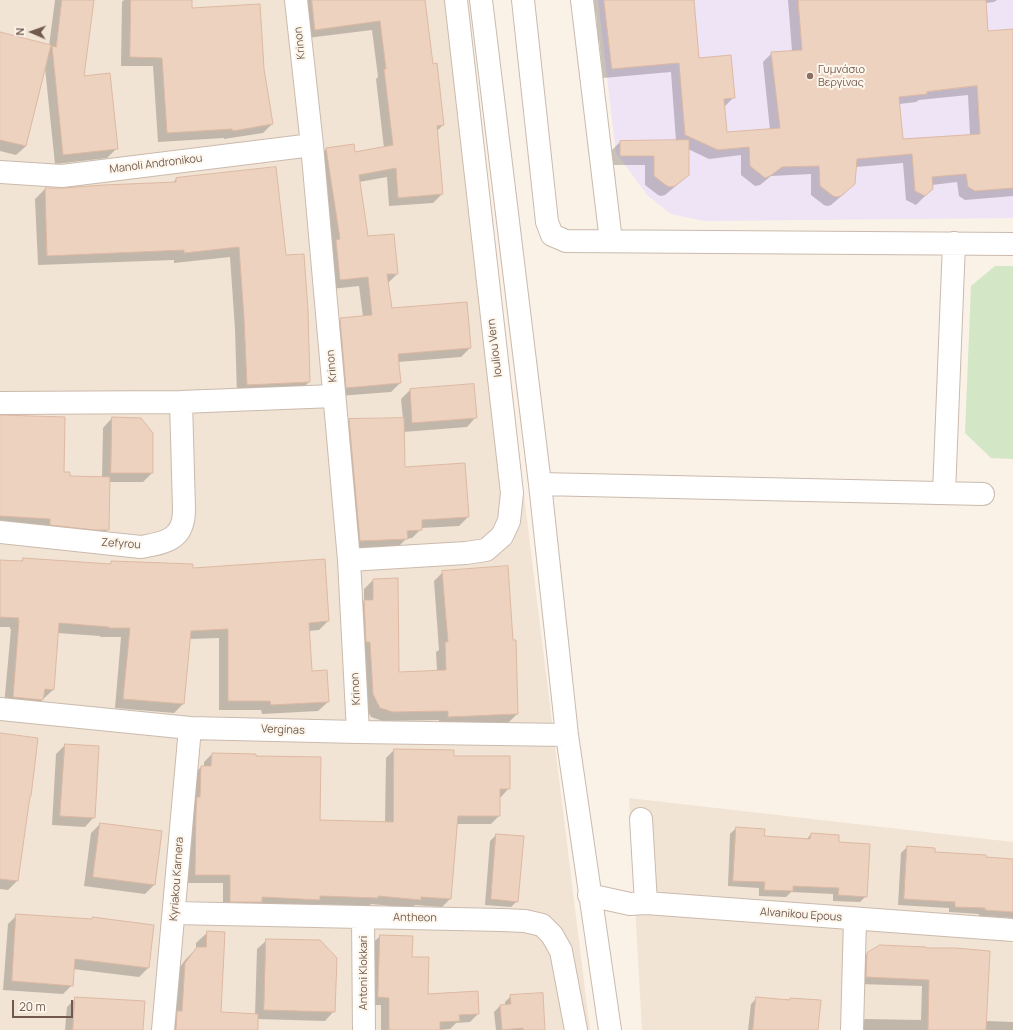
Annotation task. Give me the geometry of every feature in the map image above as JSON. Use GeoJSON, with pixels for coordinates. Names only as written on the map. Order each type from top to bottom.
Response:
{"type":"FeatureCollection","features":[{"type":"Feature","properties":{"kind":"street","name":"Krinon"},"geometry":{"type":"LineString","coordinates":[[296,0],[312,145],[349,560],[358,732]]}},
{"type":"Feature","properties":{"kind":"street","name":"Iouliou Vern"},"geometry":{"type":"LineString","coordinates":[[349,560],[466,553],[486,550],[502,536],[509,521],[512,493],[456,0]]}},
{"type":"Feature","properties":{"kind":"street"},"geometry":{"type":"LineString","coordinates":[[481,0],[540,484],[567,735],[589,896],[610,1030]]}},
{"type":"Feature","properties":{"kind":"street"},"geometry":{"type":"LineString","coordinates":[[523,0],[547,222],[552,235],[566,241],[1013,244]]}},
{"type":"Feature","properties":{"kind":"street"},"geometry":{"type":"LineString","coordinates":[[582,0],[612,241]]}},
{"type":"Feature","properties":{"kind":"street","name":"Manoli Andronikou"},"geometry":{"type":"LineString","coordinates":[[0,172],[62,176],[312,145]]}},
{"type":"Feature","properties":{"kind":"street"},"geometry":{"type":"LineString","coordinates":[[944,493],[954,243]]}},
{"type":"Feature","properties":{"kind":"street"},"geometry":{"type":"LineString","coordinates":[[0,402],[181,402],[334,396]]}},
{"type":"Feature","properties":{"kind":"street","name":"Zefyrou"},"geometry":{"type":"LineString","coordinates":[[0,532],[141,547],[162,544],[175,536],[182,525],[184,508],[181,402]]}},
{"type":"Feature","properties":{"kind":"street"},"geometry":{"type":"LineString","coordinates":[[540,484],[982,494]]}},
{"type":"Feature","properties":{"kind":"street","name":"Verginas"},"geometry":{"type":"LineString","coordinates":[[0,709],[190,728],[567,735]]}},
{"type":"Feature","properties":{"kind":"street","name":"Kyriakou Karnera"},"geometry":{"type":"LineString","coordinates":[[163,1030],[190,728]]}},
{"type":"Feature","properties":{"kind":"street"},"geometry":{"type":"LineString","coordinates":[[641,818],[646,903]]}},
{"type":"Feature","properties":{"kind":"street","name":"Alvanikou Epous"},"geometry":{"type":"LineString","coordinates":[[589,896],[630,904],[646,903],[1013,930]]}},
{"type":"Feature","properties":{"kind":"street","name":"Antheon"},"geometry":{"type":"LineString","coordinates":[[174,913],[525,921],[542,925],[552,935],[561,951],[576,1030]]}},
{"type":"Feature","properties":{"kind":"street","name":"Antoni Klokkari"},"geometry":{"type":"LineString","coordinates":[[363,917],[364,1030]]}},
{"type":"Feature","properties":{"kind":"street"},"geometry":{"type":"LineString","coordinates":[[852,1030],[855,919]]}},
{"type":"Feature","properties":{"kind":"shaded area"},"geometry":{"type":"Polygon","coordinates":[[[0,0],[463,0],[590,1030],[0,1030],[0,0]]]}},
{"type":"Feature","properties":{"kind":"shaded area","name":"Γυμνάσιο Βεργίνας"},"geometry":{"type":"Polygon","coordinates":[[[598,0],[1013,0],[1013,218],[704,221],[671,214],[648,196],[616,153],[598,0]]]}},
{"type":"Feature","properties":{"kind":"shaded area"},"geometry":{"type":"Polygon","coordinates":[[[629,798],[1013,842],[1013,1030],[642,1030],[629,798]]]}},
{"type":"Feature","properties":{"kind":"green space"},"geometry":{"type":"Polygon","coordinates":[[[995,266],[1013,266],[1013,459],[991,458],[965,433],[971,286],[995,266]]]}},
{"type":"Feature","properties":{"kind":"building"},"geometry":{"type":"Polygon","coordinates":[[[62,0],[94,0],[84,76],[110,73],[118,149],[63,155],[52,46],[56,47],[62,0]]]}},
{"type":"Feature","properties":{"kind":"building"},"geometry":{"type":"Polygon","coordinates":[[[131,0],[192,0],[192,8],[260,4],[264,69],[273,124],[233,131],[232,129],[167,133],[162,58],[130,57],[131,0]]]}},
{"type":"Feature","properties":{"kind":"building"},"geometry":{"type":"Polygon","coordinates":[[[312,0],[425,0],[433,64],[437,63],[444,125],[437,126],[443,194],[398,198],[396,168],[359,175],[368,236],[394,234],[398,274],[387,274],[392,308],[467,302],[471,348],[398,354],[401,383],[346,388],[340,318],[372,315],[368,277],[340,280],[336,240],[340,239],[326,148],[354,144],[355,152],[393,145],[380,21],[315,30],[312,0]]]}},
{"type":"Feature","properties":{"kind":"building"},"geometry":{"type":"Polygon","coordinates":[[[604,0],[694,0],[699,58],[731,55],[735,98],[724,99],[727,132],[780,128],[771,52],[802,50],[798,0],[986,0],[988,31],[1013,29],[1013,188],[975,191],[968,187],[966,174],[932,177],[933,189],[925,196],[915,191],[912,154],[857,159],[855,184],[841,196],[837,197],[833,196],[820,186],[819,166],[782,167],[765,178],[750,166],[749,147],[718,150],[685,135],[679,63],[612,69],[604,0]],[[977,86],[899,97],[903,139],[980,134],[977,86]]]}},
{"type":"Feature","properties":{"kind":"building"},"geometry":{"type":"Polygon","coordinates":[[[0,32],[51,45],[26,146],[0,140],[0,32]]]}},
{"type":"Feature","properties":{"kind":"building"},"geometry":{"type":"Polygon","coordinates":[[[689,140],[689,175],[675,186],[671,187],[667,186],[654,176],[654,156],[620,156],[620,141],[689,140]]]}},
{"type":"Feature","properties":{"kind":"building"},"geometry":{"type":"Polygon","coordinates":[[[276,167],[286,255],[304,254],[308,310],[310,382],[247,385],[239,247],[184,253],[184,250],[47,256],[45,188],[176,182],[176,178],[276,167]]]}},
{"type":"Feature","properties":{"kind":"building"},"geometry":{"type":"Polygon","coordinates":[[[474,384],[477,418],[412,423],[410,389],[474,384]]]}},
{"type":"Feature","properties":{"kind":"building"},"geometry":{"type":"Polygon","coordinates":[[[0,415],[65,417],[64,472],[70,472],[70,476],[110,477],[109,530],[50,525],[50,519],[0,516],[0,415]]]}},
{"type":"Feature","properties":{"kind":"building"},"geometry":{"type":"Polygon","coordinates":[[[112,417],[141,418],[153,433],[153,473],[111,473],[112,417]]]}},
{"type":"Feature","properties":{"kind":"building"},"geometry":{"type":"Polygon","coordinates":[[[404,418],[405,467],[465,463],[469,517],[422,520],[422,530],[407,531],[408,539],[360,541],[349,419],[404,418]]]}},
{"type":"Feature","properties":{"kind":"building"},"geometry":{"type":"Polygon","coordinates":[[[23,558],[111,564],[111,561],[193,564],[193,568],[325,559],[329,621],[309,623],[312,671],[327,670],[329,702],[271,705],[270,701],[228,701],[228,629],[191,631],[184,704],[123,699],[130,628],[109,628],[59,623],[54,690],[45,689],[43,700],[13,697],[19,618],[0,617],[0,560],[22,561],[23,558]]]}},
{"type":"Feature","properties":{"kind":"building"},"geometry":{"type":"Polygon","coordinates":[[[508,566],[513,640],[516,640],[518,714],[448,717],[448,711],[393,712],[380,708],[373,694],[370,642],[366,642],[364,600],[373,600],[373,579],[398,578],[399,672],[446,670],[445,642],[448,642],[442,571],[508,566]]]}},
{"type":"Feature","properties":{"kind":"building"},"geometry":{"type":"Polygon","coordinates":[[[0,733],[38,738],[18,881],[0,879],[0,733]]]}},
{"type":"Feature","properties":{"kind":"building"},"geometry":{"type":"Polygon","coordinates":[[[65,744],[99,746],[95,818],[60,816],[65,744]]]}},
{"type":"Feature","properties":{"kind":"building"},"geometry":{"type":"Polygon","coordinates":[[[394,749],[454,750],[454,756],[510,756],[510,789],[500,789],[500,816],[458,816],[451,899],[421,897],[421,900],[378,896],[378,898],[320,896],[320,900],[262,897],[262,902],[230,902],[230,875],[195,875],[196,812],[197,797],[200,797],[201,766],[211,766],[212,753],[256,754],[256,756],[321,757],[320,820],[393,822],[394,749]]]}},
{"type":"Feature","properties":{"kind":"building"},"geometry":{"type":"Polygon","coordinates":[[[100,823],[162,831],[155,885],[93,877],[100,823]]]}},
{"type":"Feature","properties":{"kind":"building"},"geometry":{"type":"Polygon","coordinates":[[[736,827],[765,829],[764,836],[810,839],[811,833],[839,835],[839,842],[870,844],[867,897],[838,895],[839,888],[793,886],[793,891],[764,890],[765,882],[733,881],[736,827]]]}},
{"type":"Feature","properties":{"kind":"building"},"geometry":{"type":"Polygon","coordinates":[[[496,834],[524,836],[518,902],[491,899],[496,834]]]}},
{"type":"Feature","properties":{"kind":"building"},"geometry":{"type":"Polygon","coordinates":[[[907,846],[935,848],[935,852],[986,855],[986,857],[1013,859],[1013,912],[985,910],[985,908],[955,907],[955,902],[904,899],[907,846]]]}},
{"type":"Feature","properties":{"kind":"building"},"geometry":{"type":"Polygon","coordinates":[[[16,914],[92,919],[92,917],[154,925],[149,968],[75,959],[73,986],[12,981],[16,914]]]}},
{"type":"Feature","properties":{"kind":"building"},"geometry":{"type":"Polygon","coordinates":[[[207,931],[225,932],[221,1012],[258,1014],[258,1030],[176,1030],[177,1011],[182,1011],[185,963],[197,947],[206,947],[207,931]]]}},
{"type":"Feature","properties":{"kind":"building"},"geometry":{"type":"Polygon","coordinates":[[[380,935],[413,936],[412,957],[429,957],[428,994],[478,991],[479,1014],[459,1015],[460,1021],[440,1022],[440,1030],[389,1030],[389,998],[378,997],[380,935]]]}},
{"type":"Feature","properties":{"kind":"building"},"geometry":{"type":"Polygon","coordinates":[[[266,939],[320,940],[337,958],[335,1012],[264,1010],[266,939]]]}},
{"type":"Feature","properties":{"kind":"building"},"geometry":{"type":"Polygon","coordinates":[[[880,945],[990,951],[986,1030],[928,1030],[929,980],[866,977],[867,953],[880,945]]]}},
{"type":"Feature","properties":{"kind":"building"},"geometry":{"type":"Polygon","coordinates":[[[543,993],[545,1030],[523,1030],[523,1028],[502,1030],[500,1005],[511,1004],[510,995],[543,993]]]}},
{"type":"Feature","properties":{"kind":"building"},"geometry":{"type":"Polygon","coordinates":[[[75,997],[145,1001],[143,1030],[73,1030],[75,997]]]}},
{"type":"Feature","properties":{"kind":"building"},"geometry":{"type":"Polygon","coordinates":[[[756,997],[790,1000],[790,998],[821,1000],[818,1030],[753,1030],[756,997]]]}},
{"type":"Feature","properties":{"kind":"place","name":"Γυμνάσιο Βεργίνας"},"geometry":{"type":"Point","coordinates":[810,76]}}]}
